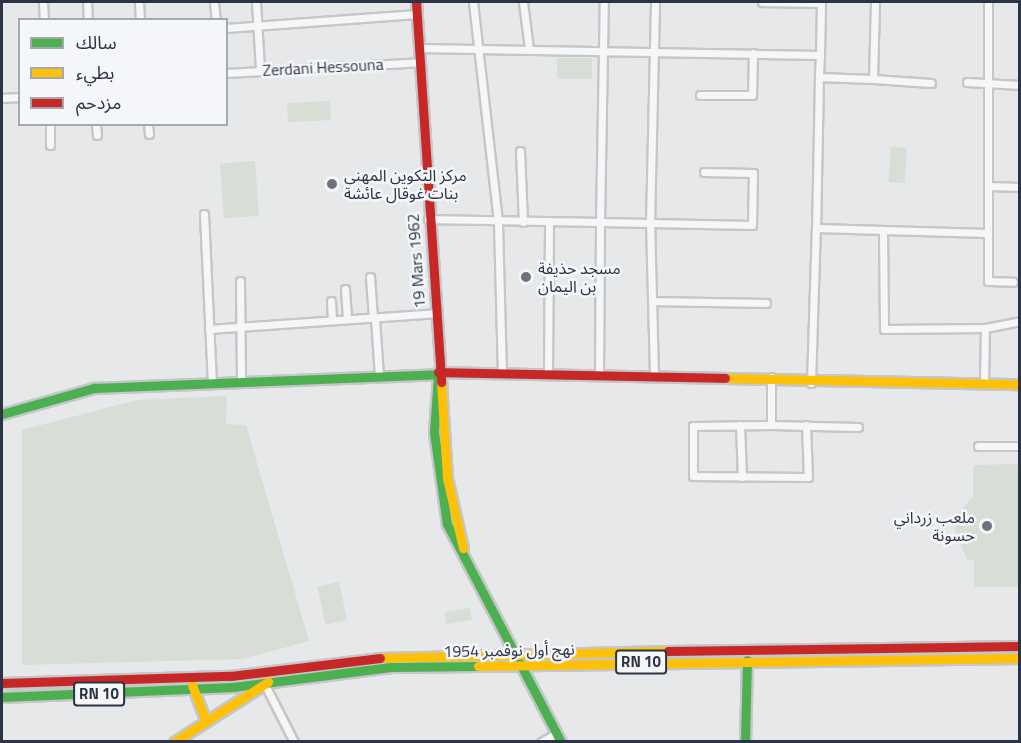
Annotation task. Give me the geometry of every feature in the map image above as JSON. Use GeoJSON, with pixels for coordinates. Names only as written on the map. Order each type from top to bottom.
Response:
{"type":"FeatureCollection","features":[{"type":"Feature","properties":{"kind":"main road","name":"19 Mars 1962"},"geometry":{"type":"LineString","coordinates":[[416,2],[438,373],[448,490],[463,548],[523,664],[557,739]]}},
{"type":"Feature","properties":{"kind":"main road"},"geometry":{"type":"LineString","coordinates":[[2,414],[94,388],[502,371],[771,377],[810,383],[1020,384]]}},
{"type":"Feature","properties":{"kind":"main road","name":"نهج أول نوفمبر 1954"},"geometry":{"type":"LineString","coordinates":[[2,683],[185,678],[278,671],[383,656],[517,652],[1020,646]]}},
{"type":"Feature","properties":{"kind":"main road"},"geometry":{"type":"LineString","coordinates":[[850,649],[850,660]]}},
{"type":"Feature","properties":{"kind":"main road"},"geometry":{"type":"LineString","coordinates":[[662,662],[663,651]]}},
{"type":"Feature","properties":{"kind":"main road"},"geometry":{"type":"LineString","coordinates":[[583,652],[583,664]]}},
{"type":"Feature","properties":{"kind":"main road","name":"نهج أول نوفمبر 1954"},"geometry":{"type":"LineString","coordinates":[[2,697],[196,690],[265,684],[391,667],[747,660],[1020,658]]}},
{"type":"Feature","properties":{"kind":"main road"},"geometry":{"type":"LineString","coordinates":[[745,741],[747,660]]}},
{"type":"Feature","properties":{"kind":"main road"},"geometry":{"type":"LineString","coordinates":[[174,741],[205,716],[265,684],[278,671]]}},
{"type":"Feature","properties":{"kind":"main road"},"geometry":{"type":"LineString","coordinates":[[185,678],[196,690],[205,716]]}},
{"type":"Feature","properties":{"kind":"main road"},"geometry":{"type":"LineString","coordinates":[[178,691],[205,716]]}},
{"type":"Feature","properties":{"kind":"street"},"geometry":{"type":"LineString","coordinates":[[43,2],[44,18]]}},
{"type":"Feature","properties":{"kind":"street"},"geometry":{"type":"LineString","coordinates":[[87,2],[88,18]]}},
{"type":"Feature","properties":{"kind":"street"},"geometry":{"type":"LineString","coordinates":[[139,2],[140,18]]}},
{"type":"Feature","properties":{"kind":"street"},"geometry":{"type":"LineString","coordinates":[[214,2],[216,18]]}},
{"type":"Feature","properties":{"kind":"street"},"geometry":{"type":"LineString","coordinates":[[256,2],[260,70]]}},
{"type":"Feature","properties":{"kind":"street"},"geometry":{"type":"LineString","coordinates":[[473,2],[498,223],[502,371]]}},
{"type":"Feature","properties":{"kind":"street"},"geometry":{"type":"LineString","coordinates":[[523,2],[529,49]]}},
{"type":"Feature","properties":{"kind":"street"},"geometry":{"type":"LineString","coordinates":[[599,374],[604,2]]}},
{"type":"Feature","properties":{"kind":"street"},"geometry":{"type":"LineString","coordinates":[[654,374],[650,224],[655,2]]}},
{"type":"Feature","properties":{"kind":"street"},"geometry":{"type":"LineString","coordinates":[[762,2],[821,2],[810,383]]}},
{"type":"Feature","properties":{"kind":"street"},"geometry":{"type":"LineString","coordinates":[[873,79],[875,2]]}},
{"type":"Feature","properties":{"kind":"street"},"geometry":{"type":"LineString","coordinates":[[988,2],[990,186],[987,233],[988,281],[1013,282]]}},
{"type":"Feature","properties":{"kind":"street"},"geometry":{"type":"LineString","coordinates":[[228,28],[416,14]]}},
{"type":"Feature","properties":{"kind":"street"},"geometry":{"type":"LineString","coordinates":[[419,48],[604,49],[820,55]]}},
{"type":"Feature","properties":{"kind":"street"},"geometry":{"type":"LineString","coordinates":[[700,95],[752,95],[753,53]]}},
{"type":"Feature","properties":{"kind":"street","name":"Zerdani Hessouna"},"geometry":{"type":"LineString","coordinates":[[228,73],[420,62]]}},
{"type":"Feature","properties":{"kind":"street"},"geometry":{"type":"LineString","coordinates":[[819,77],[931,83]]}},
{"type":"Feature","properties":{"kind":"street"},"geometry":{"type":"LineString","coordinates":[[967,82],[1020,85]]}},
{"type":"Feature","properties":{"kind":"street"},"geometry":{"type":"LineString","coordinates":[[2,98],[18,97]]}},
{"type":"Feature","properties":{"kind":"street"},"geometry":{"type":"LineString","coordinates":[[50,126],[50,145]]}},
{"type":"Feature","properties":{"kind":"street"},"geometry":{"type":"LineString","coordinates":[[96,126],[97,135]]}},
{"type":"Feature","properties":{"kind":"street"},"geometry":{"type":"LineString","coordinates":[[148,126],[149,134]]}},
{"type":"Feature","properties":{"kind":"street"},"geometry":{"type":"LineString","coordinates":[[520,151],[523,222]]}},
{"type":"Feature","properties":{"kind":"street"},"geometry":{"type":"LineString","coordinates":[[428,219],[498,223],[600,222],[752,225],[753,173],[704,172]]}},
{"type":"Feature","properties":{"kind":"street"},"geometry":{"type":"LineString","coordinates":[[990,186],[1020,187]]}},
{"type":"Feature","properties":{"kind":"street"},"geometry":{"type":"LineString","coordinates":[[204,214],[212,384]]}},
{"type":"Feature","properties":{"kind":"street"},"geometry":{"type":"LineString","coordinates":[[548,373],[549,222]]}},
{"type":"Feature","properties":{"kind":"street"},"geometry":{"type":"LineString","coordinates":[[816,228],[987,233]]}},
{"type":"Feature","properties":{"kind":"street"},"geometry":{"type":"LineString","coordinates":[[883,231],[884,329],[985,328],[1020,321]]}},
{"type":"Feature","properties":{"kind":"street"},"geometry":{"type":"LineString","coordinates":[[370,277],[380,376]]}},
{"type":"Feature","properties":{"kind":"street"},"geometry":{"type":"LineString","coordinates":[[240,282],[241,382]]}},
{"type":"Feature","properties":{"kind":"street"},"geometry":{"type":"LineString","coordinates":[[345,289],[347,320]]}},
{"type":"Feature","properties":{"kind":"street"},"geometry":{"type":"LineString","coordinates":[[331,301],[332,320]]}},
{"type":"Feature","properties":{"kind":"street"},"geometry":{"type":"LineString","coordinates":[[652,301],[766,303]]}},
{"type":"Feature","properties":{"kind":"street"},"geometry":{"type":"LineString","coordinates":[[209,329],[435,313]]}},
{"type":"Feature","properties":{"kind":"street"},"geometry":{"type":"LineString","coordinates":[[984,384],[985,328]]}},
{"type":"Feature","properties":{"kind":"street"},"geometry":{"type":"LineString","coordinates":[[771,377],[771,425]]}},
{"type":"Feature","properties":{"kind":"street"},"geometry":{"type":"LineString","coordinates":[[740,424],[742,477]]}},
{"type":"Feature","properties":{"kind":"street"},"geometry":{"type":"LineString","coordinates":[[806,425],[808,477],[693,476],[693,426],[740,424],[806,425],[858,427]]}},
{"type":"Feature","properties":{"kind":"street"},"geometry":{"type":"LineString","coordinates":[[978,446],[1020,446]]}},
{"type":"Feature","properties":{"kind":"street"},"geometry":{"type":"LineString","coordinates":[[265,684],[294,741]]}},
{"type":"Feature","properties":{"kind":"street"},"geometry":{"type":"LineString","coordinates":[[541,741],[557,739]]}},
{"type":"Feature","properties":{"kind":"shaded area"},"geometry":{"type":"Polygon","coordinates":[[[557,58],[592,58],[592,79],[557,79],[557,58]]]}},
{"type":"Feature","properties":{"kind":"shaded area"},"geometry":{"type":"Polygon","coordinates":[[[330,101],[331,120],[288,122],[287,103],[330,101]]]}},
{"type":"Feature","properties":{"kind":"shaded area"},"geometry":{"type":"Polygon","coordinates":[[[891,147],[907,148],[905,183],[889,182],[891,147]]]}},
{"type":"Feature","properties":{"kind":"shaded area"},"geometry":{"type":"Polygon","coordinates":[[[255,161],[259,216],[224,218],[220,163],[255,161]]]}},
{"type":"Feature","properties":{"kind":"shaded area"},"geometry":{"type":"Polygon","coordinates":[[[227,396],[226,424],[246,425],[309,641],[242,659],[22,665],[22,430],[137,400],[227,396]]]}},
{"type":"Feature","properties":{"kind":"shaded area","name":"ملعب زرداني حسونة"},"geometry":{"type":"Polygon","coordinates":[[[1019,464],[1019,587],[974,587],[974,560],[967,560],[955,530],[959,512],[973,497],[973,465],[1019,464]]]}},
{"type":"Feature","properties":{"kind":"shaded area"},"geometry":{"type":"Polygon","coordinates":[[[339,582],[347,620],[326,625],[317,587],[339,582]]]}},
{"type":"Feature","properties":{"kind":"shaded area"},"geometry":{"type":"Polygon","coordinates":[[[470,608],[472,620],[446,624],[444,612],[470,608]]]}},
{"type":"Feature","properties":{"kind":"traffic: fast"},"geometry":{"type":"LineString","coordinates":[[2,414],[94,388],[438,374]]}},
{"type":"Feature","properties":{"kind":"traffic: fast"},"geometry":{"type":"LineString","coordinates":[[438,376],[434,432],[447,524],[561,742]]}},
{"type":"Feature","properties":{"kind":"traffic: fast"},"geometry":{"type":"LineString","coordinates":[[745,742],[747,660]]}},
{"type":"Feature","properties":{"kind":"traffic: fast"},"geometry":{"type":"LineString","coordinates":[[2,697],[233,687],[391,667],[478,666]]}},
{"type":"Feature","properties":{"kind":"traffic: slow"},"geometry":{"type":"LineString","coordinates":[[725,378],[1020,384]]}},
{"type":"Feature","properties":{"kind":"traffic: slow"},"geometry":{"type":"LineString","coordinates":[[441,382],[447,478],[463,548]]}},
{"type":"Feature","properties":{"kind":"traffic: slow"},"geometry":{"type":"LineString","coordinates":[[380,658],[668,651]]}},
{"type":"Feature","properties":{"kind":"traffic: slow"},"geometry":{"type":"LineString","coordinates":[[478,666],[1020,658]]}},
{"type":"Feature","properties":{"kind":"traffic: slow"},"geometry":{"type":"LineString","coordinates":[[174,742],[268,682]]}},
{"type":"Feature","properties":{"kind":"traffic: slow"},"geometry":{"type":"LineString","coordinates":[[192,685],[206,721]]}},
{"type":"Feature","properties":{"kind":"traffic: jam"},"geometry":{"type":"LineString","coordinates":[[416,2],[441,382]]}},
{"type":"Feature","properties":{"kind":"traffic: jam"},"geometry":{"type":"LineString","coordinates":[[438,372],[725,378]]}},
{"type":"Feature","properties":{"kind":"traffic: jam"},"geometry":{"type":"LineString","coordinates":[[668,651],[1020,646]]}},
{"type":"Feature","properties":{"kind":"traffic: jam"},"geometry":{"type":"LineString","coordinates":[[2,683],[231,676],[380,658]]}},
{"type":"Feature","properties":{"kind":"place","name":"مركز التكوين المهني بنات غوقال عائشة"},"geometry":{"type":"Point","coordinates":[332,184]}},
{"type":"Feature","properties":{"kind":"place","name":"مسجد حذيفة بن اليمان"},"geometry":{"type":"Point","coordinates":[526,277]}},
{"type":"Feature","properties":{"kind":"place","name":"ملعب زرداني حسونة"},"geometry":{"type":"Point","coordinates":[987,526]}}]}
